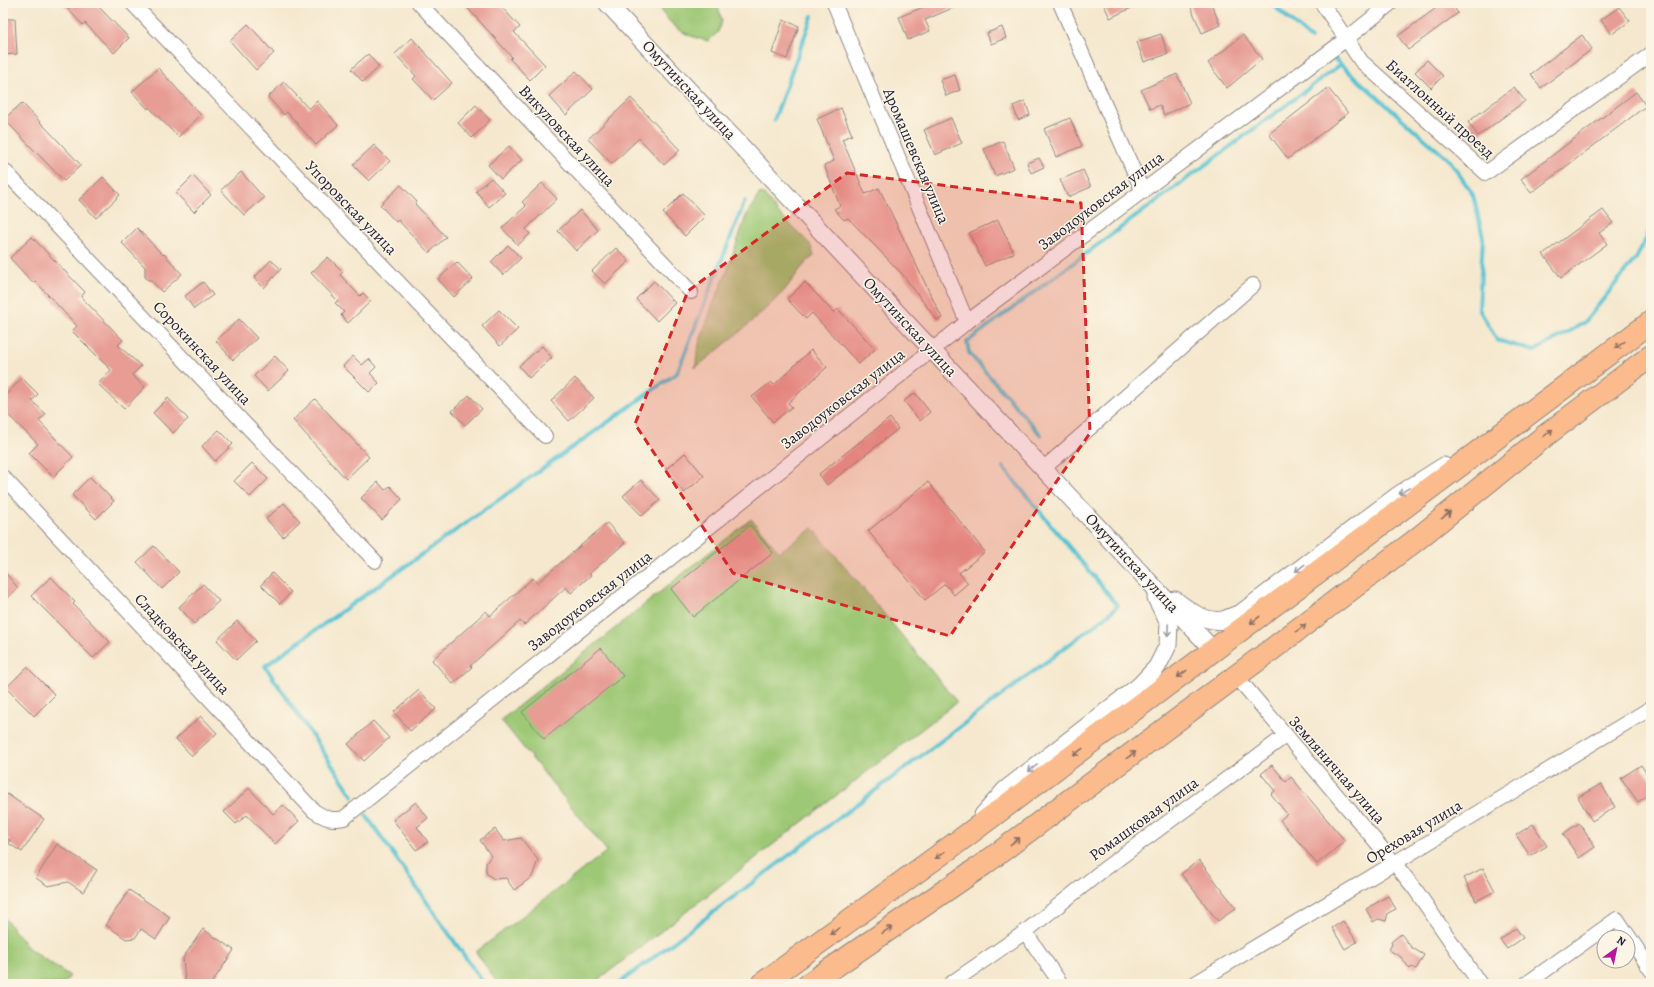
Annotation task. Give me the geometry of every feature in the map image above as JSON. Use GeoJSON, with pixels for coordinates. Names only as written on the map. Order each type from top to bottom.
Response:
{"type":"FeatureCollection","features":[{"type":"Feature","properties":{"kind":"highway"},"geometry":{"type":"LineString","coordinates":[[762,984],[963,838],[1651,322]]}},
{"type":"Feature","properties":{"kind":"highway"},"geometry":{"type":"LineString","coordinates":[[809,984],[984,864],[1416,540],[1546,435],[1651,356]]}},
{"type":"Feature","properties":{"kind":"highway"},"geometry":{"type":"LineString","coordinates":[[1214,651],[1236,676]]}},
{"type":"Feature","properties":{"kind":"street","name":"Упоровская улица"},"geometry":{"type":"LineString","coordinates":[[132,3],[544,436]]}},
{"type":"Feature","properties":{"kind":"street","name":"Викуловская улица"},"geometry":{"type":"LineString","coordinates":[[419,3],[691,292]]}},
{"type":"Feature","properties":{"kind":"street","name":"Омутинская улица"},"geometry":{"type":"LineString","coordinates":[[607,3],[1214,651]]}},
{"type":"Feature","properties":{"kind":"street","name":"Аромашевская улица"},"geometry":{"type":"LineString","coordinates":[[834,3],[967,322]]}},
{"type":"Feature","properties":{"kind":"street"},"geometry":{"type":"LineString","coordinates":[[1060,3],[1143,192]]}},
{"type":"Feature","properties":{"kind":"street","name":"Биатлонный проезд"},"geometry":{"type":"LineString","coordinates":[[1322,3],[1361,61],[1486,174],[1651,54]]}},
{"type":"Feature","properties":{"kind":"street","name":"Заводоуковская улица"},"geometry":{"type":"LineString","coordinates":[[344,818],[967,322],[1346,40],[1391,3]]}},
{"type":"Feature","properties":{"kind":"street","name":"Сорокинская улица"},"geometry":{"type":"LineString","coordinates":[[3,169],[376,562]]}},
{"type":"Feature","properties":{"kind":"street"},"geometry":{"type":"LineString","coordinates":[[1043,469],[1253,285]]}},
{"type":"Feature","properties":{"kind":"street"},"geometry":{"type":"LineString","coordinates":[[1148,581],[1188,610],[1205,618],[1222,620],[1241,613],[1397,496],[1532,410]]}},
{"type":"Feature","properties":{"kind":"street","name":"Сладковская улица"},"geometry":{"type":"LineString","coordinates":[[3,477],[314,811],[328,819],[335,820],[344,818]]}},
{"type":"Feature","properties":{"kind":"street"},"geometry":{"type":"LineString","coordinates":[[963,838],[1005,790],[1139,686],[1157,667],[1168,645],[1169,623],[1148,581]]}},
{"type":"Feature","properties":{"kind":"street","name":"Земляничная улица"},"geometry":{"type":"LineString","coordinates":[[1236,676],[1415,889],[1480,984]]}},
{"type":"Feature","properties":{"kind":"street","name":"Ореховая улица"},"geometry":{"type":"LineString","coordinates":[[1194,984],[1651,708]]}},
{"type":"Feature","properties":{"kind":"street","name":"Ромашковая улица"},"geometry":{"type":"LineString","coordinates":[[950,984],[1025,932],[1103,870],[1285,736]]}},
{"type":"Feature","properties":{"kind":"street"},"geometry":{"type":"LineString","coordinates":[[1526,984],[1617,919],[1651,970]]}},
{"type":"Feature","properties":{"kind":"street"},"geometry":{"type":"LineString","coordinates":[[1025,932],[1061,984]]}},
{"type":"Feature","properties":{"kind":"highlighted area"},"geometry":{"type":"Polygon","coordinates":[[[847,173],[1081,203],[1090,433],[950,636],[733,573],[635,424],[688,291],[847,173]]]}},
{"type":"Feature","properties":{"kind":"green space"},"geometry":{"type":"Polygon","coordinates":[[[658,3],[717,3],[722,21],[718,32],[709,41],[685,33],[672,24],[658,3]]]}},
{"type":"Feature","properties":{"kind":"green space"},"geometry":{"type":"Polygon","coordinates":[[[760,193],[765,196],[778,213],[810,244],[814,256],[800,269],[782,293],[772,303],[740,332],[695,368],[699,344],[713,304],[725,277],[746,216],[760,193]]]}},
{"type":"Feature","properties":{"kind":"green space"},"geometry":{"type":"Polygon","coordinates":[[[751,519],[779,552],[813,528],[957,702],[593,984],[498,984],[476,952],[607,851],[501,720],[751,519]]]}},
{"type":"Feature","properties":{"kind":"green space"},"geometry":{"type":"Polygon","coordinates":[[[3,916],[28,948],[70,976],[64,984],[3,984],[3,916]]]}},
{"type":"Feature","properties":{"kind":"building"},"geometry":{"type":"Polygon","coordinates":[[[62,3],[95,3],[129,38],[114,53],[85,23],[83,25],[62,3]]]}},
{"type":"Feature","properties":{"kind":"building"},"geometry":{"type":"Polygon","coordinates":[[[463,3],[498,3],[520,27],[514,32],[545,65],[530,80],[510,59],[512,57],[463,3]]]}},
{"type":"Feature","properties":{"kind":"building"},"geometry":{"type":"Polygon","coordinates":[[[933,3],[964,3],[925,20],[930,31],[908,40],[899,17],[933,3]]]}},
{"type":"Feature","properties":{"kind":"building"},"geometry":{"type":"Polygon","coordinates":[[[1103,3],[1142,3],[1110,18],[1103,3]]]}},
{"type":"Feature","properties":{"kind":"building"},"geometry":{"type":"Polygon","coordinates":[[[1189,3],[1211,3],[1220,25],[1202,33],[1189,3]]]}},
{"type":"Feature","properties":{"kind":"building"},"geometry":{"type":"Polygon","coordinates":[[[1443,3],[1451,3],[1458,13],[1408,50],[1398,36],[1443,3]]]}},
{"type":"Feature","properties":{"kind":"building"},"geometry":{"type":"Polygon","coordinates":[[[1619,7],[1630,21],[1612,34],[1601,20],[1619,7]]]}},
{"type":"Feature","properties":{"kind":"building"},"geometry":{"type":"Polygon","coordinates":[[[3,19],[15,19],[17,54],[3,55],[3,19]]]}},
{"type":"Feature","properties":{"kind":"building"},"geometry":{"type":"Polygon","coordinates":[[[783,20],[799,26],[787,59],[772,53],[783,20]]]}},
{"type":"Feature","properties":{"kind":"building"},"geometry":{"type":"Polygon","coordinates":[[[248,24],[274,53],[256,70],[230,41],[248,24]]]}},
{"type":"Feature","properties":{"kind":"building"},"geometry":{"type":"Polygon","coordinates":[[[1002,27],[1006,38],[991,44],[987,33],[1002,27]]]}},
{"type":"Feature","properties":{"kind":"building"},"geometry":{"type":"Polygon","coordinates":[[[1161,34],[1168,54],[1144,62],[1137,42],[1161,34]]]}},
{"type":"Feature","properties":{"kind":"building"},"geometry":{"type":"Polygon","coordinates":[[[1243,35],[1262,59],[1227,88],[1208,63],[1243,35]]]}},
{"type":"Feature","properties":{"kind":"building"},"geometry":{"type":"Polygon","coordinates":[[[1582,35],[1592,49],[1541,88],[1531,74],[1582,35]]]}},
{"type":"Feature","properties":{"kind":"building"},"geometry":{"type":"Polygon","coordinates":[[[412,38],[452,83],[433,100],[413,79],[416,76],[395,54],[412,38]]]}},
{"type":"Feature","properties":{"kind":"building"},"geometry":{"type":"Polygon","coordinates":[[[368,54],[379,67],[363,82],[351,69],[368,54]]]}},
{"type":"Feature","properties":{"kind":"building"},"geometry":{"type":"Polygon","coordinates":[[[1427,60],[1443,76],[1431,88],[1415,72],[1427,60]]]}},
{"type":"Feature","properties":{"kind":"building"},"geometry":{"type":"Polygon","coordinates":[[[158,68],[201,115],[178,137],[132,92],[158,68]]]}},
{"type":"Feature","properties":{"kind":"building"},"geometry":{"type":"Polygon","coordinates":[[[576,71],[593,89],[566,115],[549,96],[576,71]]]}},
{"type":"Feature","properties":{"kind":"building"},"geometry":{"type":"Polygon","coordinates":[[[1177,74],[1190,103],[1164,115],[1160,105],[1150,109],[1141,90],[1177,74]]]}},
{"type":"Feature","properties":{"kind":"building"},"geometry":{"type":"Polygon","coordinates":[[[955,75],[960,90],[946,96],[940,80],[955,75]]]}},
{"type":"Feature","properties":{"kind":"building"},"geometry":{"type":"Polygon","coordinates":[[[284,82],[309,109],[317,101],[338,125],[316,145],[287,112],[284,115],[268,97],[284,82]]]}},
{"type":"Feature","properties":{"kind":"building"},"geometry":{"type":"Polygon","coordinates":[[[1514,87],[1525,101],[1478,136],[1468,122],[1514,87]]]}},
{"type":"Feature","properties":{"kind":"building"},"geometry":{"type":"Polygon","coordinates":[[[1328,88],[1348,113],[1288,159],[1269,134],[1328,88]]]}},
{"type":"Feature","properties":{"kind":"building"},"geometry":{"type":"Polygon","coordinates":[[[1636,92],[1646,106],[1531,193],[1521,179],[1636,92]]]}},
{"type":"Feature","properties":{"kind":"building"},"geometry":{"type":"Polygon","coordinates":[[[631,98],[680,150],[664,165],[639,138],[612,164],[588,139],[631,98]]]}},
{"type":"Feature","properties":{"kind":"building"},"geometry":{"type":"Polygon","coordinates":[[[1025,101],[1030,115],[1018,120],[1013,106],[1025,101]]]}},
{"type":"Feature","properties":{"kind":"building"},"geometry":{"type":"Polygon","coordinates":[[[22,103],[81,165],[64,181],[4,119],[22,103]]]}},
{"type":"Feature","properties":{"kind":"building"},"geometry":{"type":"Polygon","coordinates":[[[476,105],[490,120],[472,138],[458,123],[476,105]]]}},
{"type":"Feature","properties":{"kind":"building"},"geometry":{"type":"Polygon","coordinates":[[[841,108],[852,135],[842,139],[865,194],[879,188],[942,318],[937,320],[903,275],[848,218],[844,220],[834,209],[840,206],[824,165],[834,161],[817,119],[841,108]]]}},
{"type":"Feature","properties":{"kind":"building"},"geometry":{"type":"Polygon","coordinates":[[[951,118],[962,143],[935,155],[924,130],[951,118]]]}},
{"type":"Feature","properties":{"kind":"building"},"geometry":{"type":"Polygon","coordinates":[[[1070,118],[1082,146],[1056,157],[1044,129],[1070,118]]]}},
{"type":"Feature","properties":{"kind":"building"},"geometry":{"type":"Polygon","coordinates":[[[1003,141],[1014,168],[995,176],[984,149],[1003,141]]]}},
{"type":"Feature","properties":{"kind":"building"},"geometry":{"type":"Polygon","coordinates":[[[374,145],[390,161],[369,181],[353,165],[374,145]]]}},
{"type":"Feature","properties":{"kind":"building"},"geometry":{"type":"Polygon","coordinates":[[[509,146],[522,160],[501,179],[488,165],[509,146]]]}},
{"type":"Feature","properties":{"kind":"building"},"geometry":{"type":"Polygon","coordinates":[[[1039,158],[1044,167],[1031,173],[1027,163],[1039,158]]]}},
{"type":"Feature","properties":{"kind":"building"},"geometry":{"type":"Polygon","coordinates":[[[1083,170],[1091,187],[1068,197],[1060,180],[1083,170]]]}},
{"type":"Feature","properties":{"kind":"building"},"geometry":{"type":"Polygon","coordinates":[[[241,172],[264,198],[244,215],[221,190],[241,172]]]}},
{"type":"Feature","properties":{"kind":"building"},"geometry":{"type":"Polygon","coordinates":[[[193,176],[211,195],[194,212],[176,193],[193,176]]]}},
{"type":"Feature","properties":{"kind":"building"},"geometry":{"type":"Polygon","coordinates":[[[103,177],[120,195],[96,218],[79,200],[103,177]]]}},
{"type":"Feature","properties":{"kind":"building"},"geometry":{"type":"Polygon","coordinates":[[[491,178],[505,193],[489,207],[476,191],[491,178]]]}},
{"type":"Feature","properties":{"kind":"building"},"geometry":{"type":"Polygon","coordinates":[[[542,183],[557,199],[526,229],[530,234],[518,245],[502,228],[526,206],[522,202],[542,183]]]}},
{"type":"Feature","properties":{"kind":"building"},"geometry":{"type":"Polygon","coordinates":[[[401,185],[417,202],[415,204],[446,237],[429,253],[398,220],[396,222],[380,205],[401,185]]]}},
{"type":"Feature","properties":{"kind":"building"},"geometry":{"type":"Polygon","coordinates":[[[683,193],[705,216],[685,236],[663,213],[683,193]]]}},
{"type":"Feature","properties":{"kind":"building"},"geometry":{"type":"Polygon","coordinates":[[[580,210],[598,230],[576,251],[558,231],[580,210]]]}},
{"type":"Feature","properties":{"kind":"building"},"geometry":{"type":"Polygon","coordinates":[[[1603,210],[1613,223],[1599,233],[1607,244],[1561,278],[1543,254],[1603,210]]]}},
{"type":"Feature","properties":{"kind":"building"},"geometry":{"type":"Polygon","coordinates":[[[998,220],[1014,253],[985,266],[969,233],[998,220]]]}},
{"type":"Feature","properties":{"kind":"building"},"geometry":{"type":"Polygon","coordinates":[[[137,228],[182,274],[162,292],[151,280],[148,280],[145,277],[145,267],[122,243],[137,228]]]}},
{"type":"Feature","properties":{"kind":"building"},"geometry":{"type":"Polygon","coordinates":[[[32,237],[85,292],[81,297],[123,340],[118,345],[141,366],[132,375],[145,387],[124,409],[98,384],[111,370],[72,331],[77,326],[35,281],[33,283],[10,258],[32,237]]]}},
{"type":"Feature","properties":{"kind":"building"},"geometry":{"type":"Polygon","coordinates":[[[508,245],[521,258],[503,275],[491,262],[508,245]]]}},
{"type":"Feature","properties":{"kind":"building"},"geometry":{"type":"Polygon","coordinates":[[[616,248],[629,261],[605,284],[592,271],[616,248]]]}},
{"type":"Feature","properties":{"kind":"building"},"geometry":{"type":"Polygon","coordinates":[[[328,257],[343,272],[340,275],[360,296],[363,293],[371,301],[348,323],[341,315],[344,312],[335,303],[338,301],[311,273],[328,257]]]}},
{"type":"Feature","properties":{"kind":"building"},"geometry":{"type":"Polygon","coordinates":[[[271,260],[281,269],[264,288],[254,278],[271,260]]]}},
{"type":"Feature","properties":{"kind":"building"},"geometry":{"type":"Polygon","coordinates":[[[457,262],[473,279],[454,297],[438,279],[457,262]]]}},
{"type":"Feature","properties":{"kind":"building"},"geometry":{"type":"Polygon","coordinates":[[[654,281],[675,303],[657,321],[636,299],[654,281]]]}},
{"type":"Feature","properties":{"kind":"building"},"geometry":{"type":"Polygon","coordinates":[[[203,282],[213,295],[194,309],[185,296],[203,282]]]}},
{"type":"Feature","properties":{"kind":"building"},"geometry":{"type":"Polygon","coordinates":[[[805,282],[834,313],[838,309],[875,349],[859,364],[812,313],[806,319],[787,299],[805,282]]]}},
{"type":"Feature","properties":{"kind":"building"},"geometry":{"type":"Polygon","coordinates":[[[499,310],[518,329],[500,346],[482,326],[499,310]]]}},
{"type":"Feature","properties":{"kind":"building"},"geometry":{"type":"Polygon","coordinates":[[[239,319],[257,338],[233,360],[216,341],[239,319]]]}},
{"type":"Feature","properties":{"kind":"building"},"geometry":{"type":"Polygon","coordinates":[[[542,346],[552,358],[529,378],[519,366],[542,346]]]}},
{"type":"Feature","properties":{"kind":"building"},"geometry":{"type":"Polygon","coordinates":[[[811,350],[827,367],[788,403],[792,407],[773,422],[752,397],[771,382],[774,385],[811,350]]]}},
{"type":"Feature","properties":{"kind":"building"},"geometry":{"type":"Polygon","coordinates":[[[275,356],[289,371],[268,391],[254,376],[275,356]]]}},
{"type":"Feature","properties":{"kind":"building"},"geometry":{"type":"Polygon","coordinates":[[[353,356],[362,365],[369,359],[376,367],[370,373],[379,383],[369,392],[343,366],[353,356]]]}},
{"type":"Feature","properties":{"kind":"building"},"geometry":{"type":"Polygon","coordinates":[[[22,378],[38,394],[32,401],[46,414],[39,421],[73,457],[53,477],[29,453],[38,444],[3,410],[3,398],[22,378]]]}},
{"type":"Feature","properties":{"kind":"building"},"geometry":{"type":"Polygon","coordinates":[[[575,378],[594,398],[569,421],[551,401],[575,378]]]}},
{"type":"Feature","properties":{"kind":"building"},"geometry":{"type":"Polygon","coordinates":[[[915,393],[930,412],[920,421],[904,401],[915,393]]]}},
{"type":"Feature","properties":{"kind":"building"},"geometry":{"type":"Polygon","coordinates":[[[469,395],[482,409],[465,425],[452,411],[469,395]]]}},
{"type":"Feature","properties":{"kind":"building"},"geometry":{"type":"Polygon","coordinates":[[[168,398],[188,419],[173,433],[153,413],[168,398]]]}},
{"type":"Feature","properties":{"kind":"building"},"geometry":{"type":"Polygon","coordinates":[[[315,399],[369,457],[346,479],[293,420],[315,399]]]}},
{"type":"Feature","properties":{"kind":"building"},"geometry":{"type":"Polygon","coordinates":[[[890,418],[898,429],[827,485],[819,474],[890,418]]]}},
{"type":"Feature","properties":{"kind":"building"},"geometry":{"type":"Polygon","coordinates":[[[219,430],[233,444],[215,461],[202,446],[219,430]]]}},
{"type":"Feature","properties":{"kind":"building"},"geometry":{"type":"Polygon","coordinates":[[[685,453],[704,476],[684,493],[665,470],[685,453]]]}},
{"type":"Feature","properties":{"kind":"building"},"geometry":{"type":"Polygon","coordinates":[[[252,463],[268,479],[250,497],[234,481],[252,463]]]}},
{"type":"Feature","properties":{"kind":"building"},"geometry":{"type":"Polygon","coordinates":[[[90,477],[114,501],[96,519],[72,495],[90,477]]]}},
{"type":"Feature","properties":{"kind":"building"},"geometry":{"type":"Polygon","coordinates":[[[641,480],[660,500],[642,516],[623,496],[641,480]]]}},
{"type":"Feature","properties":{"kind":"building"},"geometry":{"type":"Polygon","coordinates":[[[378,482],[385,490],[390,486],[402,499],[382,520],[361,498],[378,482]]]}},
{"type":"Feature","properties":{"kind":"building"},"geometry":{"type":"Polygon","coordinates":[[[928,482],[985,552],[959,573],[968,583],[954,595],[945,584],[925,600],[868,531],[928,482]]]}},
{"type":"Feature","properties":{"kind":"building"},"geometry":{"type":"Polygon","coordinates":[[[284,503],[300,521],[283,537],[266,519],[284,503]]]}},
{"type":"Feature","properties":{"kind":"building"},"geometry":{"type":"Polygon","coordinates":[[[607,523],[625,543],[589,574],[591,575],[571,593],[566,587],[524,625],[520,621],[470,666],[472,667],[453,684],[432,660],[486,611],[490,616],[533,578],[537,583],[607,523]]]}},
{"type":"Feature","properties":{"kind":"building"},"geometry":{"type":"Polygon","coordinates":[[[750,525],[773,553],[693,617],[671,589],[750,525]]]}},
{"type":"Feature","properties":{"kind":"building"},"geometry":{"type":"Polygon","coordinates":[[[154,546],[179,572],[162,589],[137,562],[154,546]]]}},
{"type":"Feature","properties":{"kind":"building"},"geometry":{"type":"Polygon","coordinates":[[[3,570],[18,588],[3,602],[3,570]]]}},
{"type":"Feature","properties":{"kind":"building"},"geometry":{"type":"Polygon","coordinates":[[[272,573],[291,592],[280,604],[261,585],[272,573]]]}},
{"type":"Feature","properties":{"kind":"building"},"geometry":{"type":"Polygon","coordinates":[[[51,577],[75,602],[73,604],[110,642],[93,658],[31,596],[51,577]]]}},
{"type":"Feature","properties":{"kind":"building"},"geometry":{"type":"Polygon","coordinates":[[[203,584],[219,601],[194,624],[179,607],[203,584]]]}},
{"type":"Feature","properties":{"kind":"building"},"geometry":{"type":"Polygon","coordinates":[[[237,621],[256,641],[236,660],[217,640],[237,621]]]}},
{"type":"Feature","properties":{"kind":"building"},"geometry":{"type":"Polygon","coordinates":[[[601,648],[623,676],[544,739],[522,712],[601,648]]]}},
{"type":"Feature","properties":{"kind":"building"},"geometry":{"type":"Polygon","coordinates":[[[27,667],[55,695],[34,716],[6,688],[27,667]]]}},
{"type":"Feature","properties":{"kind":"building"},"geometry":{"type":"Polygon","coordinates":[[[419,690],[436,709],[410,731],[394,712],[419,690]]]}},
{"type":"Feature","properties":{"kind":"building"},"geometry":{"type":"Polygon","coordinates":[[[201,716],[217,733],[192,756],[176,739],[201,716]]]}},
{"type":"Feature","properties":{"kind":"building"},"geometry":{"type":"Polygon","coordinates":[[[373,721],[389,738],[364,761],[348,744],[373,721]]]}},
{"type":"Feature","properties":{"kind":"building"},"geometry":{"type":"Polygon","coordinates":[[[1272,765],[1286,782],[1291,777],[1345,841],[1317,864],[1280,820],[1287,814],[1271,794],[1275,791],[1261,774],[1272,765]]]}},
{"type":"Feature","properties":{"kind":"building"},"geometry":{"type":"Polygon","coordinates":[[[1641,765],[1651,780],[1651,793],[1638,802],[1621,778],[1641,765]]]}},
{"type":"Feature","properties":{"kind":"building"},"geometry":{"type":"Polygon","coordinates":[[[1601,784],[1615,807],[1592,821],[1578,797],[1601,784]]]}},
{"type":"Feature","properties":{"kind":"building"},"geometry":{"type":"Polygon","coordinates":[[[249,788],[273,814],[283,805],[299,821],[275,844],[247,815],[236,824],[224,812],[249,788]]]}},
{"type":"Feature","properties":{"kind":"building"},"geometry":{"type":"Polygon","coordinates":[[[7,794],[44,819],[22,852],[8,843],[10,840],[3,835],[3,801],[7,794]]]}},
{"type":"Feature","properties":{"kind":"building"},"geometry":{"type":"Polygon","coordinates":[[[416,802],[428,818],[417,827],[428,842],[416,850],[393,820],[416,802]]]}},
{"type":"Feature","properties":{"kind":"building"},"geometry":{"type":"Polygon","coordinates":[[[1579,823],[1595,847],[1579,858],[1563,834],[1579,823]]]}},
{"type":"Feature","properties":{"kind":"building"},"geometry":{"type":"Polygon","coordinates":[[[1533,824],[1547,846],[1530,856],[1516,835],[1533,824]]]}},
{"type":"Feature","properties":{"kind":"building"},"geometry":{"type":"Polygon","coordinates":[[[495,829],[504,841],[521,838],[538,860],[532,877],[514,890],[506,878],[494,879],[487,874],[486,871],[486,863],[491,856],[480,840],[495,829]]]}},
{"type":"Feature","properties":{"kind":"building"},"geometry":{"type":"Polygon","coordinates":[[[57,844],[97,870],[83,892],[68,882],[48,886],[36,878],[57,844]]]}},
{"type":"Feature","properties":{"kind":"building"},"geometry":{"type":"Polygon","coordinates":[[[1199,860],[1236,908],[1218,921],[1181,874],[1199,860]]]}},
{"type":"Feature","properties":{"kind":"building"},"geometry":{"type":"Polygon","coordinates":[[[1483,868],[1495,891],[1476,901],[1464,878],[1483,868]]]}},
{"type":"Feature","properties":{"kind":"building"},"geometry":{"type":"Polygon","coordinates":[[[129,890],[170,917],[156,939],[141,929],[135,938],[126,939],[106,925],[129,890]]]}},
{"type":"Feature","properties":{"kind":"building"},"geometry":{"type":"Polygon","coordinates":[[[1388,896],[1396,909],[1388,913],[1386,921],[1378,919],[1373,922],[1366,909],[1388,896]]]}},
{"type":"Feature","properties":{"kind":"building"},"geometry":{"type":"Polygon","coordinates":[[[1343,921],[1357,942],[1345,949],[1332,928],[1343,921]]]}},
{"type":"Feature","properties":{"kind":"building"},"geometry":{"type":"Polygon","coordinates":[[[1516,928],[1523,938],[1507,949],[1500,940],[1516,928]]]}},
{"type":"Feature","properties":{"kind":"building"},"geometry":{"type":"Polygon","coordinates":[[[203,929],[234,950],[211,984],[191,984],[185,980],[183,958],[203,929]]]}},
{"type":"Feature","properties":{"kind":"building"},"geometry":{"type":"Polygon","coordinates":[[[1401,934],[1411,947],[1424,955],[1416,969],[1412,967],[1410,969],[1401,957],[1389,950],[1392,944],[1391,942],[1401,934]]]}},
{"type":"Feature","properties":{"kind":"waterway"},"geometry":{"type":"LineString","coordinates":[[1271,3],[1311,39]]}},
{"type":"Feature","properties":{"kind":"waterway"},"geometry":{"type":"LineString","coordinates":[[774,120],[812,16]]}},
{"type":"Feature","properties":{"kind":"waterway"},"geometry":{"type":"LineString","coordinates":[[1332,57],[1451,162],[1473,195],[1483,237],[1479,309],[1497,340],[1534,351],[1584,323],[1637,257],[1651,228]]}},
{"type":"Feature","properties":{"kind":"waterway"},"geometry":{"type":"LineString","coordinates":[[1041,435],[969,353],[967,342],[1340,65]]}},
{"type":"Feature","properties":{"kind":"waterway"},"geometry":{"type":"LineString","coordinates":[[353,796],[265,666],[677,373],[745,201]]}},
{"type":"Feature","properties":{"kind":"waterway"},"geometry":{"type":"LineString","coordinates":[[618,984],[1099,622],[1118,606],[1003,467]]}},
{"type":"Feature","properties":{"kind":"waterway"},"geometry":{"type":"LineString","coordinates":[[366,815],[484,984]]}}]}
